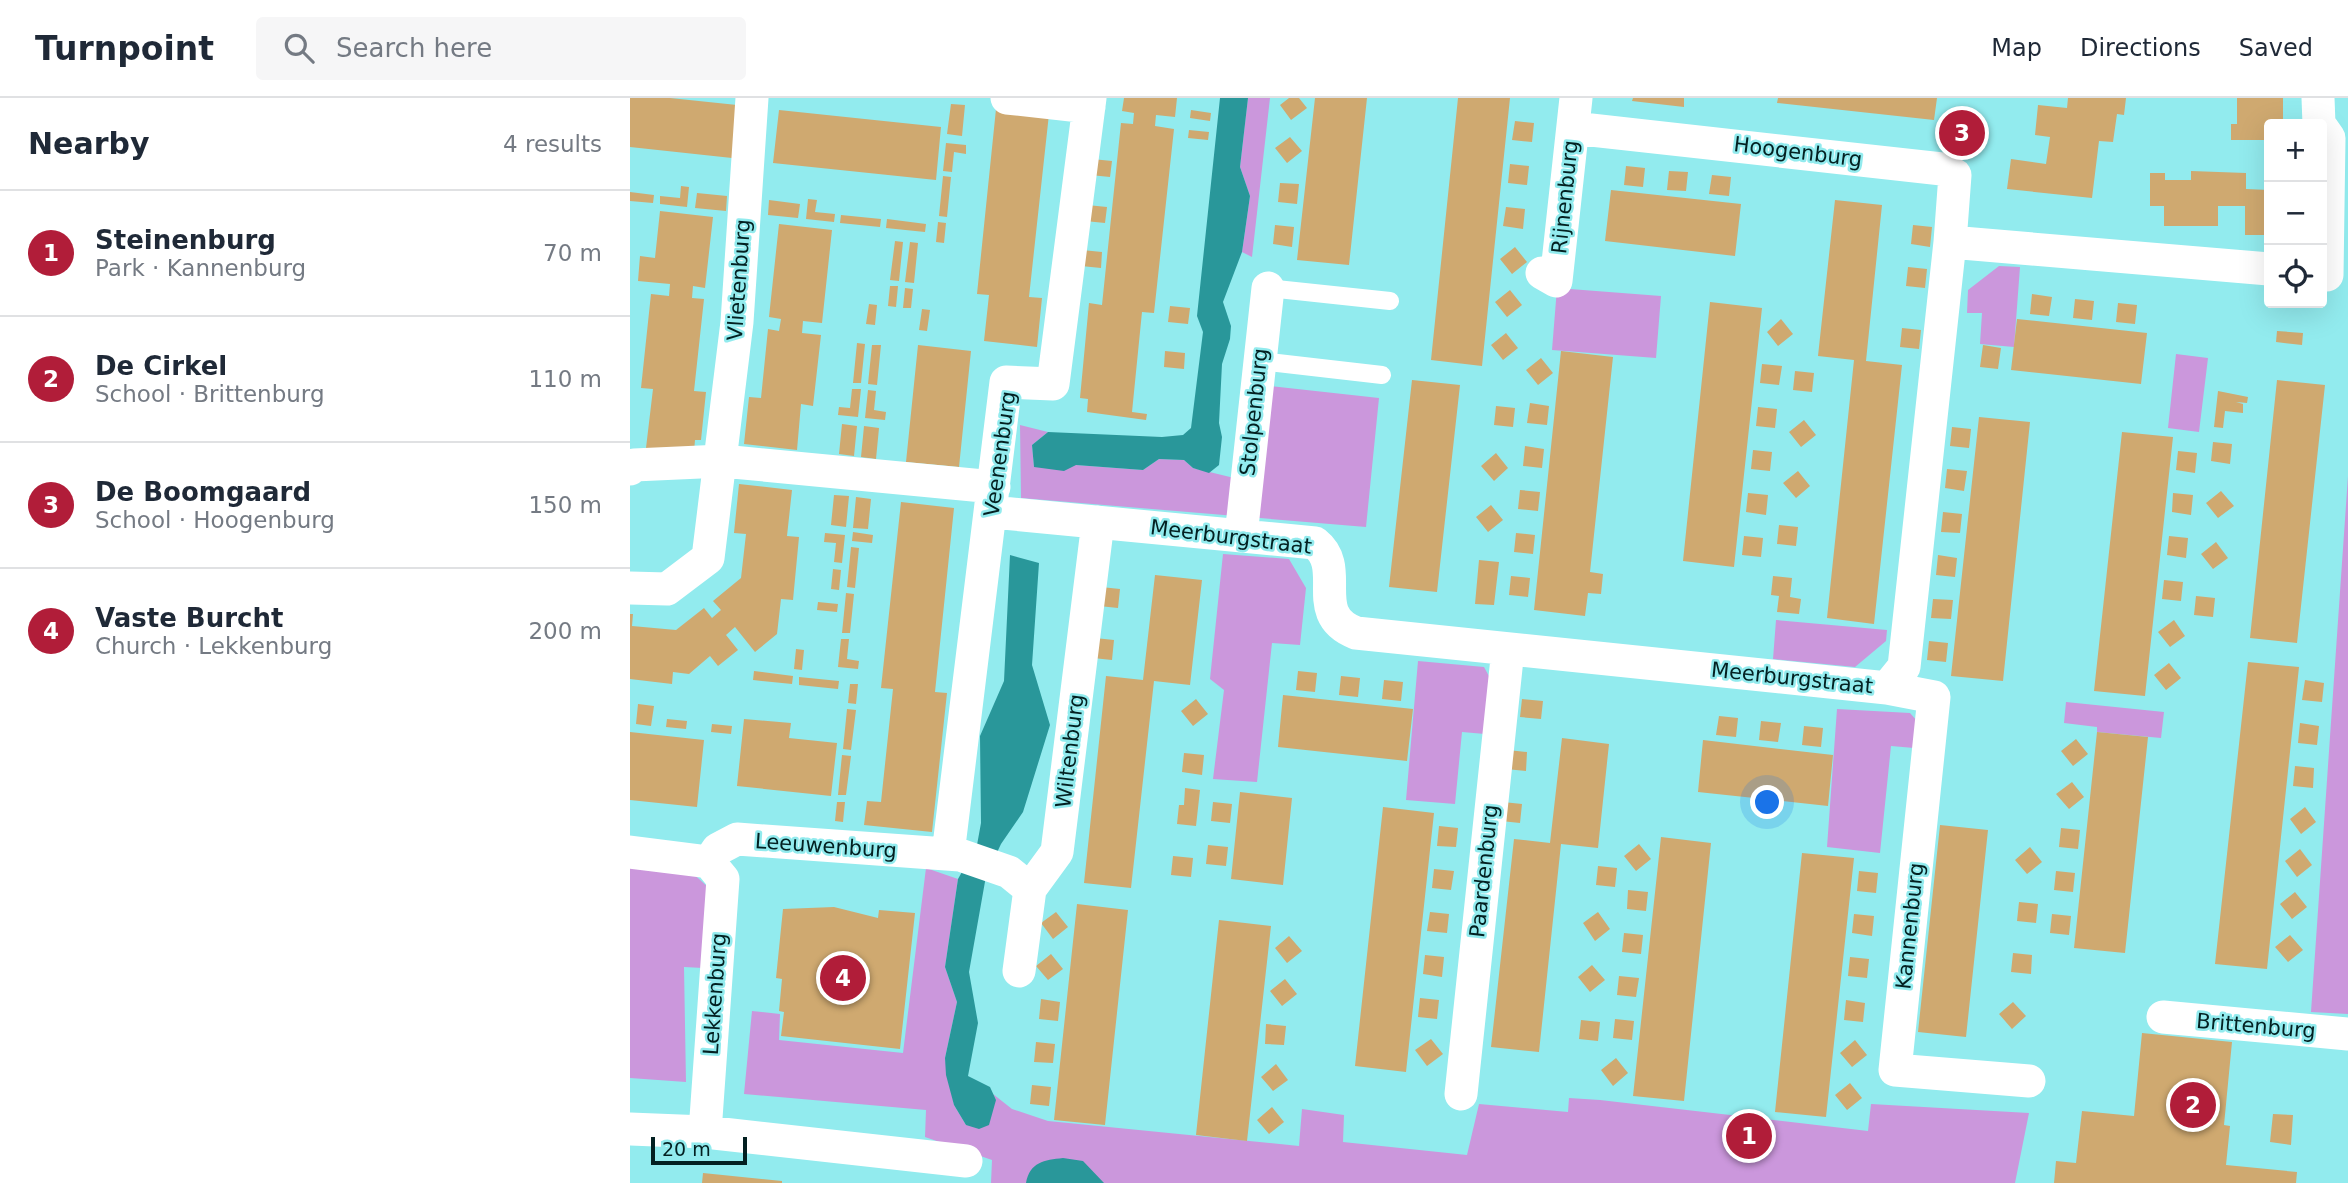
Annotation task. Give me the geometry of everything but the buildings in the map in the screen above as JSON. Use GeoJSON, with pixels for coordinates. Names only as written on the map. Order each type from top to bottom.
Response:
{"type":"FeatureCollection","features":[{"type":"Feature","properties":{"kind":"street","name":"Vlietenburg"},"geometry":{"type":"LineString","coordinates":[[630,588],[667,589],[708,558],[722,461],[737,321],[752,98]]}},
{"type":"Feature","properties":{"kind":"street"},"geometry":{"type":"LineString","coordinates":[[1007,98],[1090,103]]}},
{"type":"Feature","properties":{"kind":"street"},"geometry":{"type":"LineString","coordinates":[[2318,98],[2320,119]]}},
{"type":"Feature","properties":{"kind":"street","name":"Veenenburg"},"geometry":{"type":"LineString","coordinates":[[954,854],[1006,382],[1053,384],[1090,103]]}},
{"type":"Feature","properties":{"kind":"street","name":"Hoogenburg"},"geometry":{"type":"LineString","coordinates":[[1574,113],[1942,169],[1955,175],[1950,242]]}},
{"type":"Feature","properties":{"kind":"street","name":"Rijnenburg"},"geometry":{"type":"LineString","coordinates":[[1542,273],[1556,281],[1574,113]]}},
{"type":"Feature","properties":{"kind":"street"},"geometry":{"type":"LineString","coordinates":[[2327,135],[2332,275]]}},
{"type":"Feature","properties":{"kind":"street"},"geometry":{"type":"LineString","coordinates":[[1950,242],[2264,270]]}},
{"type":"Feature","properties":{"kind":"street","name":"Meerburgstraat"},"geometry":{"type":"LineString","coordinates":[[993,500],[1098,522],[1315,543],[1324,550],[1328,561],[1330,608],[1342,627],[1356,633],[1886,688],[1904,667],[1950,242]]}},
{"type":"Feature","properties":{"kind":"street","name":"Stolpenburg"},"geometry":{"type":"LineString","coordinates":[[1241,536],[1268,288]]}},
{"type":"Feature","properties":{"kind":"street"},"geometry":{"type":"LineString","coordinates":[[630,469],[634,465],[722,461],[993,500]]}},
{"type":"Feature","properties":{"kind":"street","name":"Wiltenburg"},"geometry":{"type":"LineString","coordinates":[[1019,971],[1020,881],[1057,852],[1098,522]]}},
{"type":"Feature","properties":{"kind":"street","name":"Paardenburg"},"geometry":{"type":"LineString","coordinates":[[1461,1094],[1508,649]]}},
{"type":"Feature","properties":{"kind":"street","name":"Kannenburg"},"geometry":{"type":"LineString","coordinates":[[1886,688],[1934,697],[1895,1070],[2029,1081]]}},
{"type":"Feature","properties":{"kind":"street","name":"Leeuwenburg"},"geometry":{"type":"LineString","coordinates":[[709,862],[718,849],[737,839],[954,854],[1020,881]]}},
{"type":"Feature","properties":{"kind":"street"},"geometry":{"type":"LineString","coordinates":[[630,852],[709,862]]}},
{"type":"Feature","properties":{"kind":"street","name":"Lekkenburg"},"geometry":{"type":"LineString","coordinates":[[705,1132],[723,879],[709,862]]}},
{"type":"Feature","properties":{"kind":"street","name":"Brittenburg"},"geometry":{"type":"LineString","coordinates":[[2163,1017],[2348,1034]]}},
{"type":"Feature","properties":{"kind":"street"},"geometry":{"type":"LineString","coordinates":[[630,1129],[705,1132],[966,1161]]}},
{"type":"Feature","properties":{"kind":"lane"},"geometry":{"type":"LineString","coordinates":[[1268,288],[1390,301]]}},
{"type":"Feature","properties":{"kind":"lane"},"geometry":{"type":"LineString","coordinates":[[1260,361],[1382,375]]}},
{"type":"Feature","properties":{"kind":"shaded area"},"geometry":{"type":"Polygon","coordinates":[[[1248,98],[1270,98],[1252,257],[1242,252],[1250,196],[1240,167],[1248,98]]]}},
{"type":"Feature","properties":{"kind":"shaded area"},"geometry":{"type":"Polygon","coordinates":[[[1999,266],[2020,267],[2014,347],[1980,344],[1982,313],[1967,313],[1968,290],[1999,266]]]}},
{"type":"Feature","properties":{"kind":"shaded area"},"geometry":{"type":"Polygon","coordinates":[[[1557,288],[1661,296],[1656,358],[1552,350],[1557,288]]]}},
{"type":"Feature","properties":{"kind":"shaded area"},"geometry":{"type":"Polygon","coordinates":[[[2176,354],[2208,358],[2199,432],[2168,428],[2176,354]]]}},
{"type":"Feature","properties":{"kind":"shaded area"},"geometry":{"type":"Polygon","coordinates":[[[1269,386],[1379,398],[1366,527],[1021,498],[1020,425],[1048,432],[1032,445],[1034,467],[1076,465],[1143,470],[1159,459],[1184,460],[1193,468],[1259,484],[1269,386]]]}},
{"type":"Feature","properties":{"kind":"shaded area"},"geometry":{"type":"Polygon","coordinates":[[[2348,476],[2348,1014],[2311,1012],[2348,476]]]}},
{"type":"Feature","properties":{"kind":"shaded area"},"geometry":{"type":"Polygon","coordinates":[[[1223,554],[1289,559],[1306,588],[1300,645],[1272,643],[1257,782],[1213,779],[1224,690],[1210,679],[1223,554]]]}},
{"type":"Feature","properties":{"kind":"shaded area"},"geometry":{"type":"Polygon","coordinates":[[[1776,620],[1887,630],[1886,641],[1855,667],[1773,659],[1776,620]]]}},
{"type":"Feature","properties":{"kind":"shaded area"},"geometry":{"type":"Polygon","coordinates":[[[1418,661],[1484,667],[1490,678],[1485,734],[1462,732],[1455,804],[1406,800],[1418,661]]]}},
{"type":"Feature","properties":{"kind":"shaded area"},"geometry":{"type":"Polygon","coordinates":[[[2066,702],[2164,712],[2161,738],[2097,732],[2097,727],[2064,723],[2066,702]]]}},
{"type":"Feature","properties":{"kind":"shaded area"},"geometry":{"type":"Polygon","coordinates":[[[1837,709],[1910,713],[1918,722],[1914,748],[1891,746],[1880,853],[1827,847],[1837,709]]]}},
{"type":"Feature","properties":{"kind":"shaded area"},"geometry":{"type":"Polygon","coordinates":[[[630,862],[687,868],[710,889],[703,968],[684,967],[686,1082],[630,1078],[630,862]]]}},
{"type":"Feature","properties":{"kind":"shaded area"},"geometry":{"type":"Polygon","coordinates":[[[926,868],[958,879],[945,967],[957,1002],[945,1058],[954,1105],[966,1125],[996,1100],[993,1094],[1012,1109],[1048,1121],[1299,1146],[1302,1109],[1344,1115],[1343,1142],[1467,1155],[1479,1104],[1568,1112],[1569,1098],[1600,1100],[1868,1131],[1871,1104],[2029,1113],[2015,1183],[991,1183],[992,1160],[925,1137],[926,1110],[744,1094],[752,1011],[780,1014],[779,1040],[903,1053],[926,868]]]}},
{"type":"Feature","properties":{"kind":"water"},"geometry":{"type":"Polygon","coordinates":[[[1220,98],[1248,98],[1240,167],[1250,196],[1242,252],[1223,302],[1231,326],[1222,364],[1219,423],[1222,437],[1219,465],[1209,473],[1193,468],[1184,460],[1159,459],[1143,470],[1076,465],[1064,471],[1034,467],[1032,445],[1048,432],[1162,437],[1183,435],[1191,428],[1203,332],[1197,316],[1220,98]]]}},
{"type":"Feature","properties":{"kind":"water"},"geometry":{"type":"Polygon","coordinates":[[[1010,555],[1039,563],[1032,665],[1050,725],[1023,812],[1001,844],[986,876],[969,972],[978,1023],[968,1076],[990,1087],[996,1100],[989,1125],[979,1129],[966,1125],[954,1105],[946,1075],[945,1058],[957,1002],[945,967],[958,879],[977,845],[981,823],[980,736],[1004,681],[1010,555]]]}},
{"type":"Feature","properties":{"kind":"water"},"geometry":{"type":"Polygon","coordinates":[[[1063,1158],[1083,1161],[1104,1183],[1026,1183],[1034,1166],[1063,1158]]]}},
{"type":"Feature","properties":{"kind":"place","name":"De Boomgaard"},"geometry":{"type":"Point","coordinates":[1962,133]}},
{"type":"Feature","properties":{"kind":"place","name":"Vaste Burcht"},"geometry":{"type":"Point","coordinates":[843,978]}},
{"type":"Feature","properties":{"kind":"place","name":"De Cirkel"},"geometry":{"type":"Point","coordinates":[2193,1105]}},
{"type":"Feature","properties":{"kind":"place","name":"Steinenburg"},"geometry":{"type":"Point","coordinates":[1749,1136]}}]}
